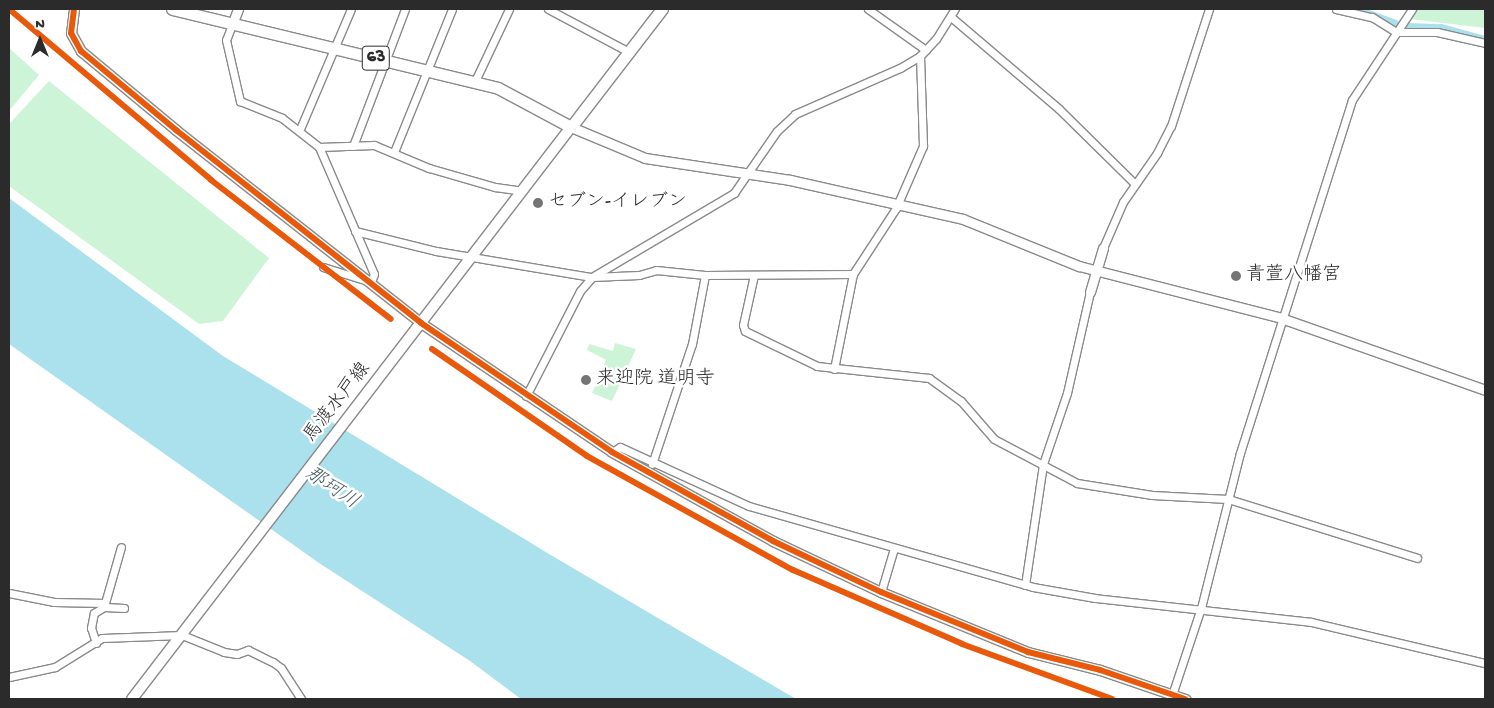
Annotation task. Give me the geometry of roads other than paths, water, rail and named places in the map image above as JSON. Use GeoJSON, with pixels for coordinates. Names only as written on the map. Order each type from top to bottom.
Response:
{"type":"FeatureCollection","features":[{"type":"Feature","properties":{"kind":"main road","name":"63"},"geometry":{"type":"LineString","coordinates":[[172,9],[233,22],[510,92],[571,127]]}},
{"type":"Feature","properties":{"kind":"main road"},"geometry":{"type":"LineString","coordinates":[[571,127],[662,9]]}},
{"type":"Feature","properties":{"kind":"main road","name":"馬渡水戸線"},"geometry":{"type":"LineString","coordinates":[[132,699],[571,127]]}},
{"type":"Feature","properties":{"kind":"street"},"geometry":{"type":"LineString","coordinates":[[74,9],[71,33],[81,51],[272,208],[371,282],[420,323],[612,452],[773,541],[881,592],[1028,652],[1100,670],[1185,699]]}},
{"type":"Feature","properties":{"kind":"street"},"geometry":{"type":"LineString","coordinates":[[238,9],[226,40],[240,101],[282,118],[300,129],[319,147],[374,274],[371,282]]}},
{"type":"Feature","properties":{"kind":"street"},"geometry":{"type":"LineString","coordinates":[[300,129],[351,9]]}},
{"type":"Feature","properties":{"kind":"street"},"geometry":{"type":"LineString","coordinates":[[353,146],[384,60],[405,9]]}},
{"type":"Feature","properties":{"kind":"street"},"geometry":{"type":"LineString","coordinates":[[394,152],[452,9]]}},
{"type":"Feature","properties":{"kind":"street"},"geometry":{"type":"LineString","coordinates":[[475,82],[509,9]]}},
{"type":"Feature","properties":{"kind":"street"},"geometry":{"type":"LineString","coordinates":[[548,9],[629,52]]}},
{"type":"Feature","properties":{"kind":"street"},"geometry":{"type":"LineString","coordinates":[[834,369],[853,274],[898,202],[923,146],[925,133],[923,53],[868,9]]}},
{"type":"Feature","properties":{"kind":"street"},"geometry":{"type":"LineString","coordinates":[[526,396],[576,298],[592,277],[734,193],[750,174],[777,132],[794,114],[885,75],[923,53],[955,9]]}},
{"type":"Feature","properties":{"kind":"street"},"geometry":{"type":"LineString","coordinates":[[1025,585],[1043,464],[1067,393],[1090,292],[1103,248],[1123,202],[1170,126],[1209,9]]}},
{"type":"Feature","properties":{"kind":"street"},"geometry":{"type":"LineString","coordinates":[[1336,9],[1372,17],[1396,32],[1437,32],[1485,43]]}},
{"type":"Feature","properties":{"kind":"street"},"geometry":{"type":"LineString","coordinates":[[1172,695],[1202,608],[1228,499],[1281,318],[1352,100],[1412,9]]}},
{"type":"Feature","properties":{"kind":"street"},"geometry":{"type":"LineString","coordinates":[[951,17],[1059,109],[1135,184]]}},
{"type":"Feature","properties":{"kind":"street"},"geometry":{"type":"LineString","coordinates":[[571,127],[645,158],[750,174],[898,202],[963,219],[1096,272],[1281,318],[1485,390]]}},
{"type":"Feature","properties":{"kind":"street"},"geometry":{"type":"LineString","coordinates":[[319,147],[374,145],[429,168],[494,187],[522,190]]}},
{"type":"Feature","properties":{"kind":"street"},"geometry":{"type":"LineString","coordinates":[[355,231],[405,244],[592,277],[639,275],[656,270],[705,275],[853,274]]}},
{"type":"Feature","properties":{"kind":"street"},"geometry":{"type":"LineString","coordinates":[[323,267],[371,282]]}},
{"type":"Feature","properties":{"kind":"street"},"geometry":{"type":"LineString","coordinates":[[652,464],[692,344],[705,275]]}},
{"type":"Feature","properties":{"kind":"street"},"geometry":{"type":"LineString","coordinates":[[754,275],[744,325],[745,331],[817,366],[929,378],[961,401],[994,439],[1077,483],[1105,490],[1228,499],[1417,558]]}},
{"type":"Feature","properties":{"kind":"street"},"geometry":{"type":"LineString","coordinates":[[612,452],[620,448],[748,506],[1025,585],[1095,598],[1202,608],[1311,622],[1485,663]]}},
{"type":"Feature","properties":{"kind":"street"},"geometry":{"type":"LineString","coordinates":[[9,593],[54,602],[106,603],[121,547]]}},
{"type":"Feature","properties":{"kind":"street"},"geometry":{"type":"LineString","coordinates":[[881,592],[894,548]]}},
{"type":"Feature","properties":{"kind":"street"},"geometry":{"type":"LineString","coordinates":[[96,643],[91,628],[94,612],[104,607],[124,608]]}},
{"type":"Feature","properties":{"kind":"street"},"geometry":{"type":"LineString","coordinates":[[9,676],[55,667],[110,637],[182,635],[224,652],[237,654],[248,650],[273,662],[281,668],[300,699]]}},
{"type":"Feature","properties":{"kind":"water","name":"那珂川"},"geometry":{"type":"Polygon","coordinates":[[[9,198],[223,356],[549,554],[796,699],[521,699],[470,661],[319,563],[9,344],[9,198]]]}},
{"type":"Feature","properties":{"kind":"waterway"},"geometry":{"type":"LineString","coordinates":[[1358,9],[1396,23]]}},
{"type":"Feature","properties":{"kind":"waterway"},"geometry":{"type":"LineString","coordinates":[[1406,26],[1441,27],[1485,39]]}},
{"type":"Feature","properties":{"kind":"place","name":"セブン-イレブン"},"geometry":{"type":"Point","coordinates":[538,203]}},
{"type":"Feature","properties":{"kind":"place","name":"青萱八幡宮"},"geometry":{"type":"Point","coordinates":[1236,276]}},
{"type":"Feature","properties":{"kind":"place","name":"来迎院 道明寺"},"geometry":{"type":"Point","coordinates":[586,380]}}]}
